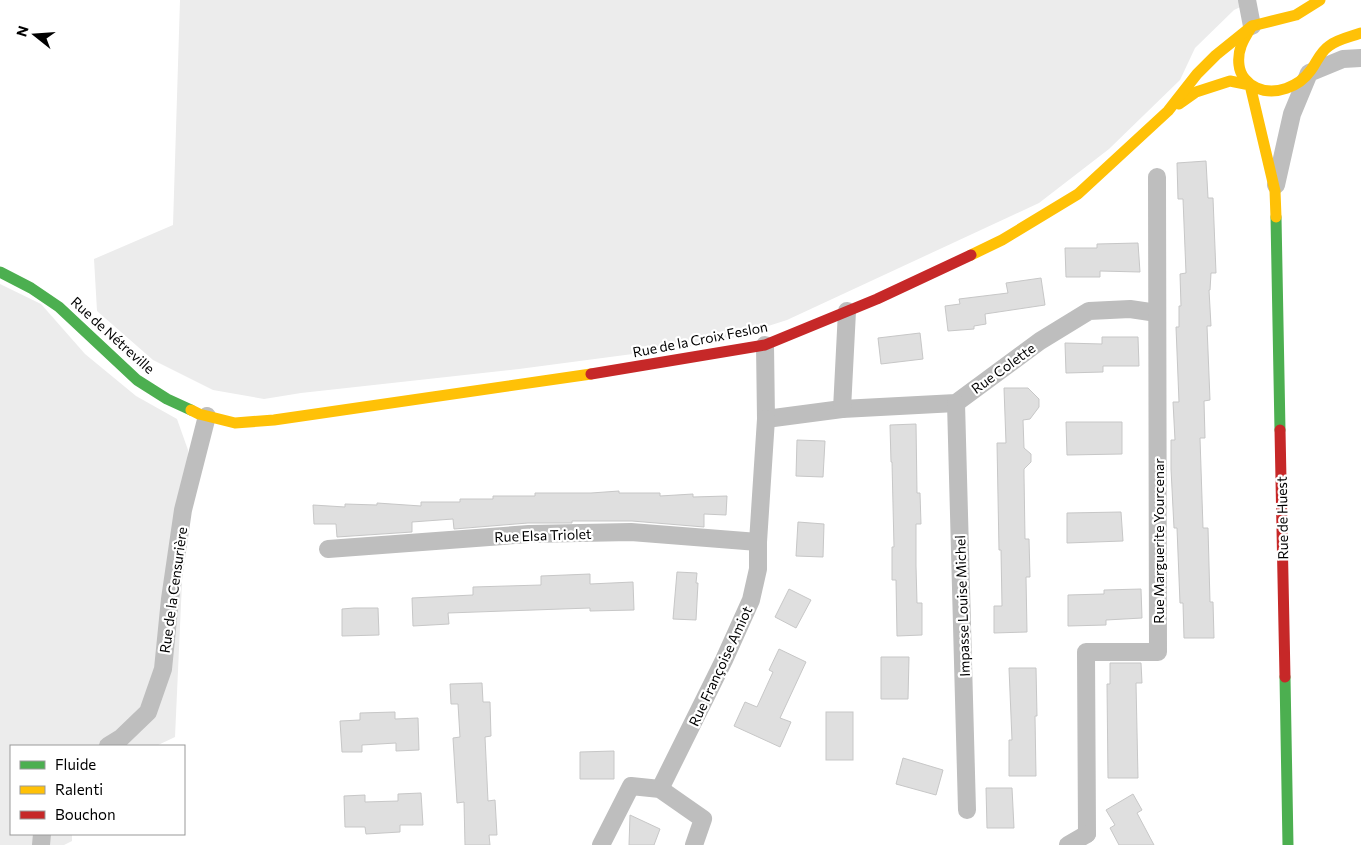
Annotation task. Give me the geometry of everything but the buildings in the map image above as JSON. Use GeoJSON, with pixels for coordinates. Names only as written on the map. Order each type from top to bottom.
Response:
{"type":"FeatureCollection","features":[{"type":"Feature","properties":{"kind":"street"},"geometry":{"type":"LineString","coordinates":[[1247,0],[1252,26],[1288,19],[1313,7],[1320,0]]}},
{"type":"Feature","properties":{"kind":"street","name":"Rue de Huest"},"geometry":{"type":"LineString","coordinates":[[1252,26],[1238,46],[1240,73],[1250,85],[1275,191],[1288,845]]}},
{"type":"Feature","properties":{"kind":"street","name":"Rue de la Croix Feslon"},"geometry":{"type":"LineString","coordinates":[[1168,111],[1197,74],[1229,43],[1252,26]]}},
{"type":"Feature","properties":{"kind":"street"},"geometry":{"type":"LineString","coordinates":[[1309,73],[1316,58],[1329,45],[1361,33]]}},
{"type":"Feature","properties":{"kind":"street"},"geometry":{"type":"LineString","coordinates":[[1309,73],[1343,59],[1361,58]]}},
{"type":"Feature","properties":{"kind":"street","name":"Rue de Huest"},"geometry":{"type":"LineString","coordinates":[[1275,191],[1292,114],[1309,73]]}},
{"type":"Feature","properties":{"kind":"street","name":"Rue de la Croix Feslon"},"geometry":{"type":"LineString","coordinates":[[207,416],[235,423],[274,420],[646,366],[765,345],[877,299],[1002,240],[1078,194],[1168,111],[1196,92],[1230,81],[1250,85],[1265,91],[1284,90],[1309,73]]}},
{"type":"Feature","properties":{"kind":"street","name":"Rue Marguerite Yourcenar"},"geometry":{"type":"LineString","coordinates":[[1090,840],[1086,652],[1158,652],[1157,177]]}},
{"type":"Feature","properties":{"kind":"street","name":"Rue de Nétreville"},"geometry":{"type":"LineString","coordinates":[[0,272],[31,288],[58,307],[137,380],[167,399],[207,416]]}},
{"type":"Feature","properties":{"kind":"street","name":"Rue Colette"},"geometry":{"type":"LineString","coordinates":[[956,403],[1040,341],[1089,311],[1130,309],[1157,313]]}},
{"type":"Feature","properties":{"kind":"street"},"geometry":{"type":"LineString","coordinates":[[842,409],[847,311]]}},
{"type":"Feature","properties":{"kind":"street","name":"Rue Françoise Amiot"},"geometry":{"type":"LineString","coordinates":[[660,788],[724,660],[751,600],[758,568],[766,419],[765,345]]}},
{"type":"Feature","properties":{"kind":"street"},"geometry":{"type":"LineString","coordinates":[[766,419],[842,409],[956,403]]}},
{"type":"Feature","properties":{"kind":"street","name":"Impasse Louise Michel"},"geometry":{"type":"LineString","coordinates":[[956,403],[967,810]]}},
{"type":"Feature","properties":{"kind":"street","name":"Rue de la Censurière"},"geometry":{"type":"LineString","coordinates":[[110,745],[121,738],[148,712],[163,669],[170,599],[184,510],[207,416]]}},
{"type":"Feature","properties":{"kind":"street","name":"Rue Elsa Triolet"},"geometry":{"type":"LineString","coordinates":[[328,549],[528,534],[622,532],[758,542]]}},
{"type":"Feature","properties":{"kind":"street"},"geometry":{"type":"LineString","coordinates":[[601,845],[631,786],[660,788],[703,819],[694,845]]}},
{"type":"Feature","properties":{"kind":"street"},"geometry":{"type":"LineString","coordinates":[[1068,845],[1090,840]]}},
{"type":"Feature","properties":{"kind":"shaded area"},"geometry":{"type":"Polygon","coordinates":[[[180,0],[1255,0],[1234,10],[1195,48],[1180,80],[1109,149],[1039,203],[787,320],[716,343],[519,369],[301,393],[264,399],[213,390],[153,360],[97,311],[94,259],[173,225],[180,0]]]}},
{"type":"Feature","properties":{"kind":"shaded area"},"geometry":{"type":"Polygon","coordinates":[[[0,284],[41,304],[85,354],[136,396],[177,419],[188,450],[175,737],[158,745],[10,745],[10,835],[72,835],[72,841],[64,845],[0,845],[0,284]]]}},
{"type":"Feature","properties":{"kind":"traffic: fast"},"geometry":{"type":"LineString","coordinates":[[1276,217],[1280,430]]}},
{"type":"Feature","properties":{"kind":"traffic: fast"},"geometry":{"type":"LineString","coordinates":[[0,272],[31,288],[59,307],[137,380],[167,399],[191,410]]}},
{"type":"Feature","properties":{"kind":"traffic: fast"},"geometry":{"type":"LineString","coordinates":[[1285,677],[1288,845]]}},
{"type":"Feature","properties":{"kind":"traffic: slow"},"geometry":{"type":"LineString","coordinates":[[1320,0],[1296,15],[1252,26],[1239,54],[1240,69],[1242,76],[1247,82],[1253,86],[1271,91],[1293,85],[1306,76],[1326,48],[1340,40],[1361,33]]}},
{"type":"Feature","properties":{"kind":"traffic: slow"},"geometry":{"type":"LineString","coordinates":[[971,255],[1002,240],[1078,194],[1168,111],[1197,74],[1216,55],[1252,26]]}},
{"type":"Feature","properties":{"kind":"traffic: slow"},"geometry":{"type":"LineString","coordinates":[[1179,104],[1196,92],[1230,81],[1250,85],[1275,191],[1276,217]]}},
{"type":"Feature","properties":{"kind":"traffic: slow"},"geometry":{"type":"LineString","coordinates":[[191,410],[199,414],[235,423],[274,420],[591,374]]}},
{"type":"Feature","properties":{"kind":"traffic: jam"},"geometry":{"type":"LineString","coordinates":[[591,374],[765,345],[877,299],[971,255]]}},
{"type":"Feature","properties":{"kind":"traffic: jam"},"geometry":{"type":"LineString","coordinates":[[1280,430],[1285,677]]}}]}
